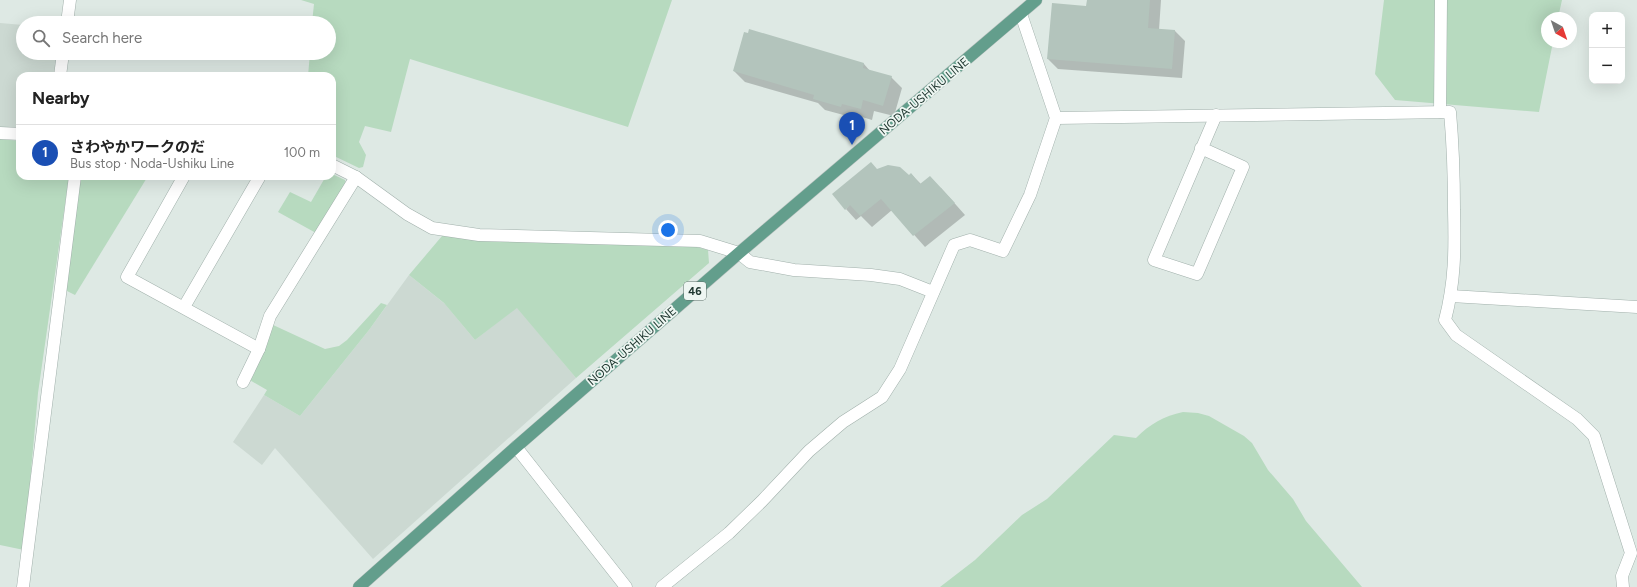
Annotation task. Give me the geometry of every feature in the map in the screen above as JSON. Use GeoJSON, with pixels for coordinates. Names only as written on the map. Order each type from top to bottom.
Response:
{"type":"FeatureCollection","features":[{"type":"Feature","properties":{"kind":"main road","name":"NODA-USHIKU LINE"},"geometry":{"type":"LineString","coordinates":[[359,587],[516,447],[739,253],[1036,0]]}},
{"type":"Feature","properties":{"kind":"street"},"geometry":{"type":"LineString","coordinates":[[68,16],[70,0]]}},
{"type":"Feature","properties":{"kind":"street"},"geometry":{"type":"LineString","coordinates":[[1440,112],[1441,0]]}},
{"type":"Feature","properties":{"kind":"street"},"geometry":{"type":"LineString","coordinates":[[662,587],[729,533],[762,502],[809,451],[843,422],[882,397],[900,369],[954,245],[970,240],[1003,251],[1030,195],[1056,118],[1021,14]]}},
{"type":"Feature","properties":{"kind":"street"},"geometry":{"type":"LineString","coordinates":[[61,72],[62,60]]}},
{"type":"Feature","properties":{"kind":"street"},"geometry":{"type":"LineString","coordinates":[[1056,118],[1450,112],[1454,155],[1455,255],[1451,296],[1445,320],[1456,335],[1577,419],[1594,436],[1631,553],[1622,576],[1623,587]]}},
{"type":"Feature","properties":{"kind":"street"},"geometry":{"type":"LineString","coordinates":[[1201,148],[1243,167],[1197,274],[1154,260],[1201,148],[1216,115]]}},
{"type":"Feature","properties":{"kind":"street"},"geometry":{"type":"LineString","coordinates":[[0,133],[16,134]]}},
{"type":"Feature","properties":{"kind":"street"},"geometry":{"type":"LineString","coordinates":[[336,167],[356,177],[407,214],[432,228],[479,234],[700,241],[739,253],[750,262],[794,270],[871,275],[900,279],[933,292]]}},
{"type":"Feature","properties":{"kind":"street"},"geometry":{"type":"LineString","coordinates":[[243,382],[259,350],[270,316],[356,177]]}},
{"type":"Feature","properties":{"kind":"street"},"geometry":{"type":"LineString","coordinates":[[24,587],[75,180]]}},
{"type":"Feature","properties":{"kind":"street"},"geometry":{"type":"LineString","coordinates":[[182,180],[127,277],[184,307],[259,350]]}},
{"type":"Feature","properties":{"kind":"street"},"geometry":{"type":"LineString","coordinates":[[184,307],[258,180]]}},
{"type":"Feature","properties":{"kind":"street"},"geometry":{"type":"LineString","coordinates":[[1451,296],[1637,307]]}},
{"type":"Feature","properties":{"kind":"street"},"geometry":{"type":"LineString","coordinates":[[516,447],[626,587]]}},
{"type":"Feature","properties":{"kind":"shaded area"},"geometry":{"type":"Polygon","coordinates":[[[0,23],[16,24],[16,60],[57,60],[56,72],[16,72],[16,129],[0,128],[0,23]]]}},
{"type":"Feature","properties":{"kind":"shaded area"},"geometry":{"type":"Polygon","coordinates":[[[409,275],[445,304],[475,340],[517,307],[576,378],[373,559],[275,448],[262,465],[233,442],[264,395],[300,416],[369,330],[409,275]]]}},
{"type":"Feature","properties":{"kind":"green space"},"geometry":{"type":"Polygon","coordinates":[[[301,0],[672,0],[628,127],[410,59],[391,132],[365,126],[359,142],[366,155],[363,167],[359,168],[336,157],[336,72],[308,72],[309,60],[336,60],[336,16],[313,16],[314,4],[301,0]]]}},
{"type":"Feature","properties":{"kind":"green space"},"geometry":{"type":"Polygon","coordinates":[[[1384,0],[1562,0],[1559,12],[1541,12],[1541,48],[1552,48],[1539,112],[1395,100],[1375,74],[1384,0]]]}},
{"type":"Feature","properties":{"kind":"green space"},"geometry":{"type":"Polygon","coordinates":[[[0,139],[16,141],[16,180],[68,180],[38,393],[24,550],[0,545],[0,139]]]}},
{"type":"Feature","properties":{"kind":"green space"},"geometry":{"type":"Polygon","coordinates":[[[336,176],[345,180],[346,184],[316,233],[278,212],[290,192],[311,202],[324,180],[336,180],[336,176]]]}},
{"type":"Feature","properties":{"kind":"green space"},"geometry":{"type":"Polygon","coordinates":[[[75,180],[146,180],[75,295],[61,288],[75,180]]]}},
{"type":"Feature","properties":{"kind":"green space"},"geometry":{"type":"Polygon","coordinates":[[[442,236],[483,239],[693,246],[708,250],[709,263],[576,378],[517,308],[475,340],[444,303],[409,275],[442,236]]]}},
{"type":"Feature","properties":{"kind":"green space"},"geometry":{"type":"Polygon","coordinates":[[[381,303],[387,305],[369,330],[300,416],[264,395],[267,390],[248,379],[271,324],[325,349],[339,346],[347,340],[381,303]]]}},
{"type":"Feature","properties":{"kind":"green space"},"geometry":{"type":"Polygon","coordinates":[[[1183,412],[1198,413],[1209,416],[1244,436],[1252,443],[1268,470],[1293,499],[1306,521],[1362,587],[940,587],[975,560],[1022,515],[1047,499],[1114,435],[1136,438],[1158,421],[1183,412]]]}},
{"type":"Feature","properties":{"kind":"building"},"geometry":{"type":"Polygon","coordinates":[[[1087,0],[1150,0],[1148,28],[1175,30],[1172,69],[1047,59],[1052,3],[1086,6],[1087,0]]]}},
{"type":"Feature","properties":{"kind":"building"},"geometry":{"type":"Polygon","coordinates":[[[749,29],[864,63],[863,68],[892,76],[883,106],[863,100],[861,109],[842,104],[841,107],[813,99],[814,95],[733,71],[744,32],[748,33],[749,29]]]}},
{"type":"Feature","properties":{"kind":"building"},"geometry":{"type":"Polygon","coordinates":[[[871,162],[877,169],[888,165],[900,167],[909,175],[911,173],[920,184],[930,176],[955,203],[913,236],[881,199],[860,216],[850,205],[845,210],[832,194],[871,162]]]}},
{"type":"Feature","properties":{"kind":"place","name":"さわやかワークのだ"},"geometry":{"type":"Point","coordinates":[852,145]}}]}
